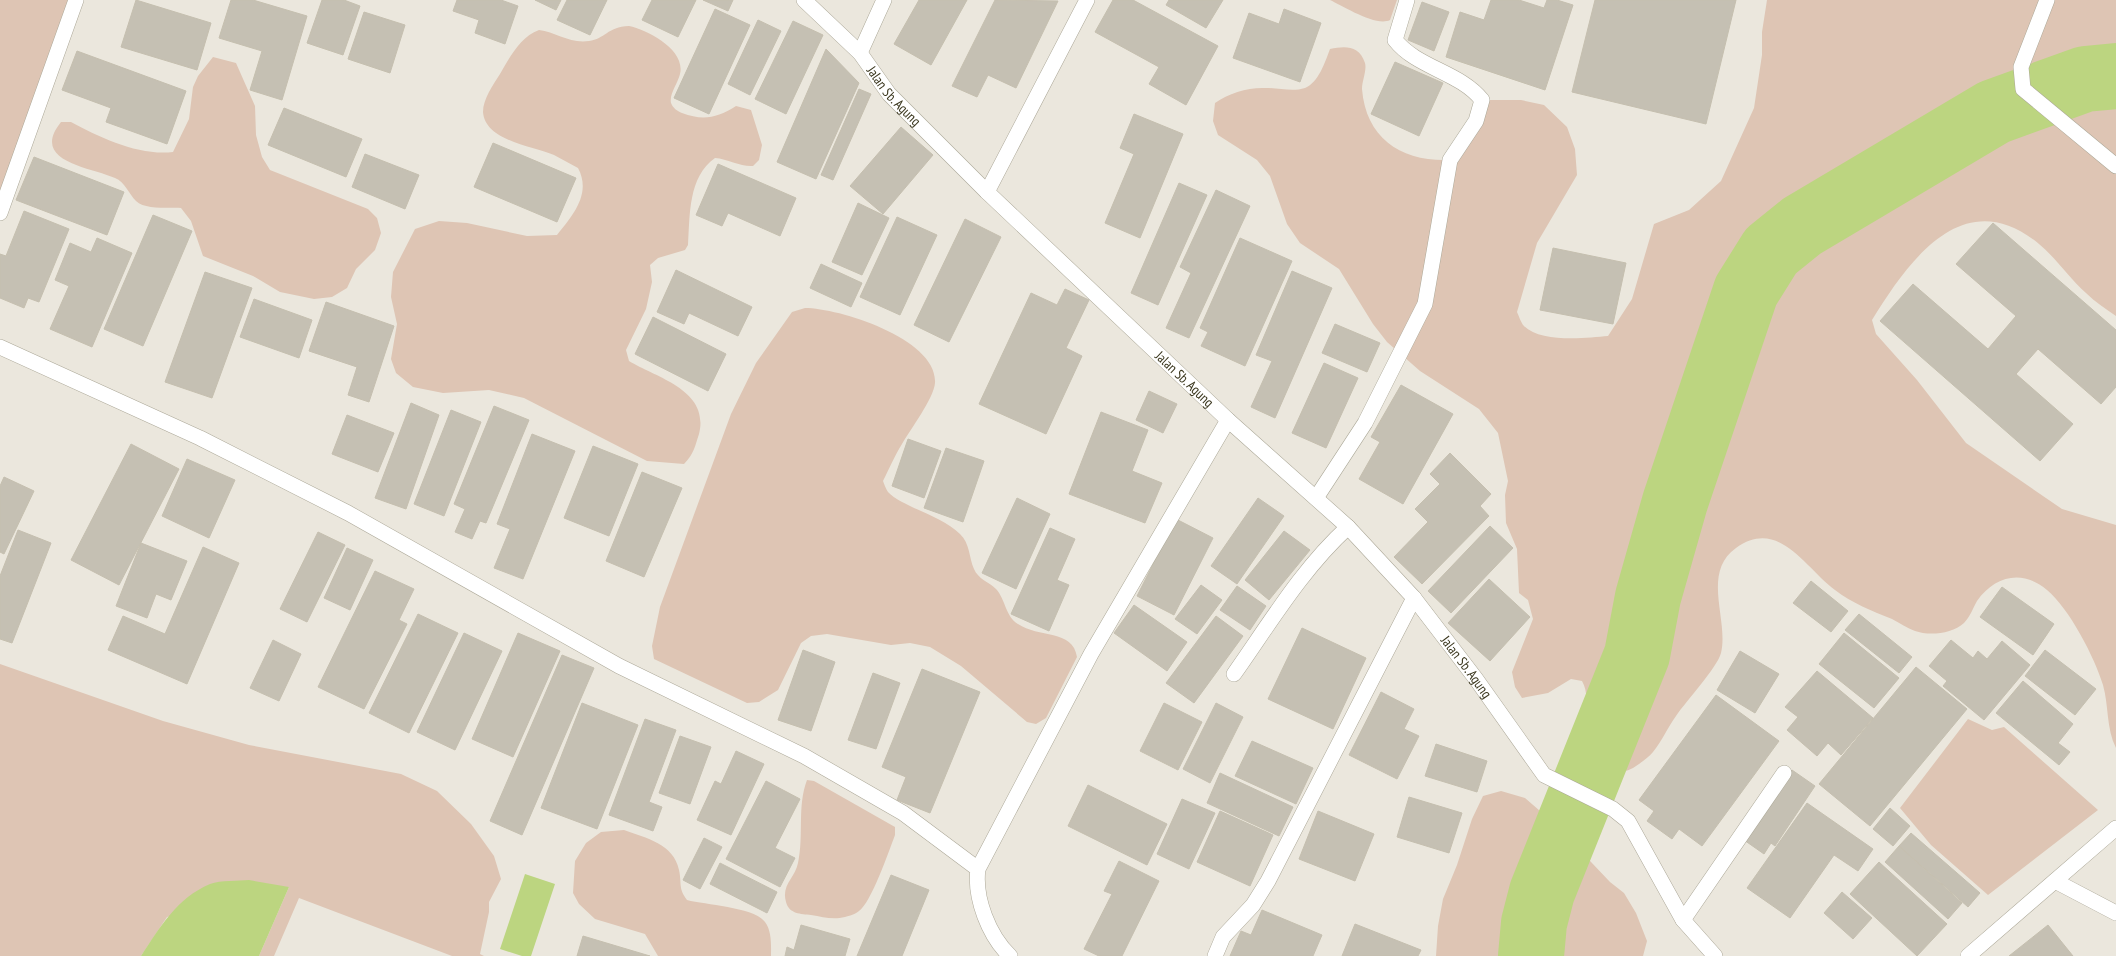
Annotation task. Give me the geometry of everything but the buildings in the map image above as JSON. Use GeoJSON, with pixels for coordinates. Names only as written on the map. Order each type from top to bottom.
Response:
{"type":"FeatureCollection","features":[{"type":"Feature","properties":{"kind":"street"},"geometry":{"type":"LineString","coordinates":[[0,213],[76,0]]}},
{"type":"Feature","properties":{"kind":"street","name":"Jalan Sb. Agung"},"geometry":{"type":"LineString","coordinates":[[804,0],[860,53],[889,94],[987,192],[1228,420],[1348,527],[1414,598],[1476,679],[1544,775],[1613,809],[1628,821],[1683,920]]}},
{"type":"Feature","properties":{"kind":"street"},"geometry":{"type":"LineString","coordinates":[[860,53],[884,0]]}},
{"type":"Feature","properties":{"kind":"street"},"geometry":{"type":"LineString","coordinates":[[987,192],[1087,0]]}},
{"type":"Feature","properties":{"kind":"street"},"geometry":{"type":"LineString","coordinates":[[1316,498],[1365,423],[1425,304],[1434,261],[1450,160],[1476,121],[1482,100],[1474,89],[1422,60],[1400,46],[1395,40],[1407,0]]}},
{"type":"Feature","properties":{"kind":"street"},"geometry":{"type":"LineString","coordinates":[[2047,0],[2021,66],[2022,89],[2116,166]]}},
{"type":"Feature","properties":{"kind":"street"},"geometry":{"type":"LineString","coordinates":[[0,347],[200,438],[348,513],[619,666],[804,756],[903,813],[978,869]]}},
{"type":"Feature","properties":{"kind":"street"},"geometry":{"type":"LineString","coordinates":[[1010,956],[1000,946],[986,919],[978,888],[978,869],[1091,654],[1228,420]]}},
{"type":"Feature","properties":{"kind":"street"},"geometry":{"type":"LineString","coordinates":[[1234,674],[1302,576],[1323,550],[1348,527]]}},
{"type":"Feature","properties":{"kind":"street"},"geometry":{"type":"LineString","coordinates":[[1215,956],[1223,937],[1253,905],[1268,881],[1414,598]]}},
{"type":"Feature","properties":{"kind":"street"},"geometry":{"type":"LineString","coordinates":[[1715,956],[1683,920],[1784,773]]}},
{"type":"Feature","properties":{"kind":"street"},"geometry":{"type":"LineString","coordinates":[[1968,956],[2116,828]]}},
{"type":"Feature","properties":{"kind":"street"},"geometry":{"type":"LineString","coordinates":[[2055,881],[2116,912]]}},
{"type":"Feature","properties":{"kind":"shaded area"},"geometry":{"type":"Polygon","coordinates":[[[0,0],[77,0],[0,215],[0,0]]]}},
{"type":"Feature","properties":{"kind":"shaded area"},"geometry":{"type":"Polygon","coordinates":[[[1330,0],[1397,0],[1390,20],[1377,21],[1330,0]]]}},
{"type":"Feature","properties":{"kind":"shaded area"},"geometry":{"type":"Polygon","coordinates":[[[1767,0],[2116,0],[2116,316],[2089,296],[2039,244],[2012,227],[1986,221],[1963,225],[1941,236],[1921,253],[1903,274],[1872,320],[1876,334],[1917,380],[1966,443],[2062,509],[2116,525],[2116,748],[2109,725],[2103,685],[2088,648],[2064,609],[2038,583],[2019,578],[2009,578],[2000,581],[1984,592],[1966,621],[1959,627],[1947,632],[1921,633],[1848,599],[1824,581],[1790,549],[1778,542],[1765,538],[1751,540],[1736,548],[1726,558],[1720,570],[1718,584],[1723,640],[1721,653],[1708,676],[1676,716],[1653,752],[1633,768],[1621,772],[1601,772],[1583,768],[1578,752],[1578,743],[1586,707],[1585,689],[1582,681],[1571,679],[1548,693],[1522,698],[1515,687],[1512,672],[1533,619],[1528,600],[1519,593],[1517,549],[1506,523],[1505,495],[1508,481],[1498,433],[1479,409],[1420,371],[1387,342],[1373,324],[1339,269],[1300,243],[1287,224],[1270,176],[1257,160],[1218,135],[1213,121],[1215,103],[1233,94],[1260,88],[1291,90],[1305,88],[1318,76],[1330,49],[1341,47],[1355,50],[1365,63],[1362,89],[1365,106],[1379,134],[1402,152],[1417,157],[1433,160],[1450,160],[1482,100],[1521,100],[1544,105],[1567,127],[1575,149],[1577,175],[1537,243],[1517,312],[1524,326],[1541,335],[1564,338],[1608,336],[1632,299],[1654,224],[1689,210],[1721,181],[1754,108],[1762,55],[1762,32],[1767,0]]]}},
{"type":"Feature","properties":{"kind":"shaded area"},"geometry":{"type":"Polygon","coordinates":[[[629,26],[646,32],[664,42],[677,57],[680,65],[680,74],[672,92],[671,100],[675,109],[697,117],[716,116],[736,106],[751,110],[762,145],[759,160],[753,166],[715,158],[700,175],[692,197],[688,245],[685,250],[658,258],[650,265],[652,282],[646,309],[626,350],[629,361],[679,387],[697,406],[700,419],[699,434],[692,453],[684,464],[647,461],[524,398],[489,390],[443,393],[413,387],[396,373],[391,359],[397,324],[391,297],[393,272],[415,229],[439,221],[467,223],[527,236],[557,235],[569,220],[578,204],[583,187],[578,168],[554,155],[501,136],[492,130],[486,122],[483,107],[487,97],[516,48],[526,37],[539,30],[576,41],[589,41],[599,38],[616,28],[629,26]]]}},
{"type":"Feature","properties":{"kind":"shaded area"},"geometry":{"type":"Polygon","coordinates":[[[213,57],[236,63],[255,106],[256,135],[262,157],[270,170],[368,209],[377,218],[381,233],[375,250],[356,269],[347,288],[332,297],[314,299],[280,292],[253,276],[203,256],[191,221],[181,208],[151,207],[140,204],[124,185],[115,178],[67,161],[58,154],[53,146],[53,135],[61,122],[71,122],[107,140],[120,144],[160,153],[173,152],[189,119],[193,87],[198,76],[213,57]]]}},
{"type":"Feature","properties":{"kind":"shaded area"},"geometry":{"type":"Polygon","coordinates":[[[805,308],[820,309],[840,314],[884,329],[904,340],[921,353],[932,367],[935,383],[931,397],[899,448],[883,481],[888,492],[894,497],[952,527],[960,534],[966,542],[972,565],[976,572],[996,589],[1010,617],[1014,621],[1026,628],[1062,638],[1074,648],[1077,657],[1046,718],[1036,724],[1027,722],[961,666],[930,647],[910,643],[891,645],[827,634],[811,636],[801,643],[778,690],[759,702],[747,703],[654,659],[652,646],[660,607],[731,414],[756,363],[792,312],[805,308]]]}},
{"type":"Feature","properties":{"kind":"shaded area"},"geometry":{"type":"Polygon","coordinates":[[[0,664],[163,721],[249,745],[401,774],[437,791],[471,824],[494,856],[501,879],[489,902],[489,912],[480,954],[484,956],[452,956],[299,898],[274,956],[259,956],[289,887],[167,917],[141,956],[0,956],[0,664]]]}},
{"type":"Feature","properties":{"kind":"shaded area"},"geometry":{"type":"Polygon","coordinates":[[[1968,719],[1992,730],[2004,727],[2098,810],[1988,895],[1931,845],[1900,808],[1968,719]]]}},
{"type":"Feature","properties":{"kind":"shaded area"},"geometry":{"type":"Polygon","coordinates":[[[807,780],[814,781],[895,827],[895,835],[869,898],[859,911],[841,918],[799,914],[790,909],[786,902],[785,891],[798,863],[800,853],[802,800],[807,780]]]}},
{"type":"Feature","properties":{"kind":"shaded area"},"geometry":{"type":"Polygon","coordinates":[[[1501,791],[1525,798],[1555,824],[1610,882],[1624,893],[1636,913],[1647,941],[1643,956],[1436,956],[1438,926],[1443,899],[1457,865],[1472,819],[1483,796],[1501,791]]]}},
{"type":"Feature","properties":{"kind":"shaded area"},"geometry":{"type":"Polygon","coordinates":[[[624,830],[658,843],[671,854],[676,861],[681,889],[687,900],[729,907],[751,913],[765,922],[771,939],[771,956],[658,956],[645,934],[595,919],[579,904],[573,893],[575,861],[586,843],[601,832],[624,830]]]}},
{"type":"Feature","properties":{"kind":"shaded area"},"geometry":{"type":"Polygon","coordinates":[[[525,874],[555,884],[531,956],[522,956],[500,949],[525,874]]]}},
{"type":"Feature","properties":{"kind":"shaded area"},"geometry":{"type":"Polygon","coordinates":[[[249,880],[289,887],[259,956],[141,956],[170,914],[188,897],[210,884],[224,881],[249,880]]]}},
{"type":"Feature","properties":{"kind":"waterway"},"geometry":{"type":"LineString","coordinates":[[1531,956],[1534,923],[1542,892],[1637,655],[1648,597],[1675,502],[1746,291],[1771,251],[1802,226],[1994,112],[2085,79],[2116,76]]}}]}
